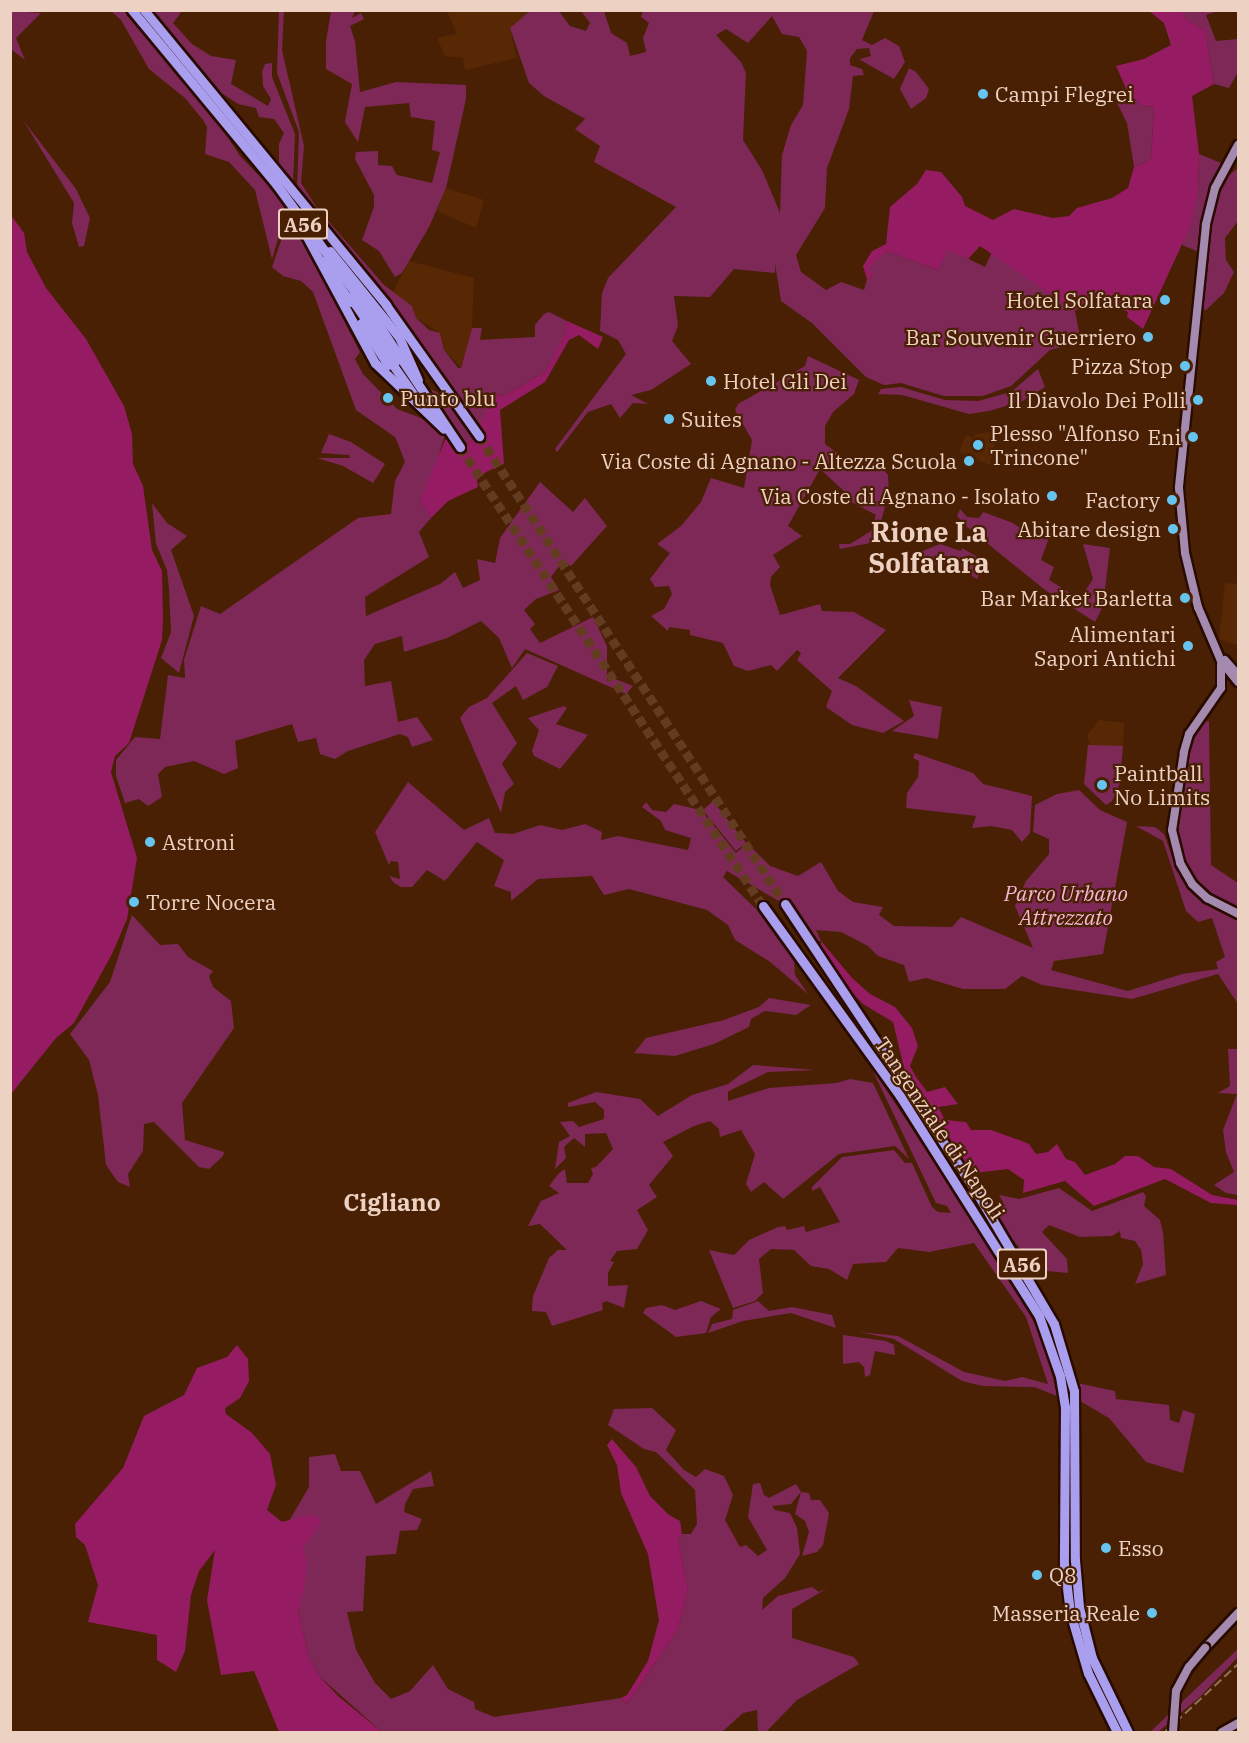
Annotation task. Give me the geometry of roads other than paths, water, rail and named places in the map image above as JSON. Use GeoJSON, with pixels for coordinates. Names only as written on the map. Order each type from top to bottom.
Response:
{"type":"FeatureCollection","features":[{"type":"Feature","properties":{"kind":"highway","name":"A56"},"geometry":{"type":"LineString","coordinates":[[132,10],[276,184],[421,389],[441,427],[460,447]]}},
{"type":"Feature","properties":{"kind":"highway","name":"A56"},"geometry":{"type":"LineString","coordinates":[[144,10],[386,306],[479,436]]}},
{"type":"Feature","properties":{"kind":"highway"},"geometry":{"type":"LineString","coordinates":[[305,228],[319,238],[389,322],[415,372],[421,389]]}},
{"type":"Feature","properties":{"kind":"highway"},"geometry":{"type":"LineString","coordinates":[[305,228],[340,305],[375,363],[395,386],[441,427]]}},
{"type":"Feature","properties":{"kind":"highway"},"geometry":{"type":"LineString","coordinates":[[305,228],[388,332],[421,389]]}},
{"type":"Feature","properties":{"kind":"highway"},"geometry":{"type":"LineString","coordinates":[[305,228],[441,427]]}},
{"type":"Feature","properties":{"kind":"highway"},"geometry":{"type":"LineString","coordinates":[[317,256],[373,354],[404,394]]}},
{"type":"Feature","properties":{"kind":"highway"},"geometry":{"type":"LineString","coordinates":[[317,256],[375,353],[414,404]]}},
{"type":"Feature","properties":{"kind":"highway"},"geometry":{"type":"LineString","coordinates":[[317,256],[378,351],[422,411]]}},
{"type":"Feature","properties":{"kind":"highway"},"geometry":{"type":"LineString","coordinates":[[317,256],[441,427]]}},
{"type":"Feature","properties":{"kind":"highway","name":"Tangenziale di Napoli"},"geometry":{"type":"LineString","coordinates":[[785,904],[984,1205],[1053,1324],[1074,1391],[1074,1560],[1079,1607],[1102,1681],[1128,1732]]}},
{"type":"Feature","properties":{"kind":"highway","name":"Tangenziale di Napoli"},"geometry":{"type":"LineString","coordinates":[[763,906],[900,1096],[1039,1316],[1057,1366],[1065,1407],[1067,1596],[1088,1673],[1118,1732]]}},
{"type":"Feature","properties":{"kind":"main road"},"geometry":{"type":"LineString","coordinates":[[1230,680],[1191,584],[1179,488],[1209,215],[1222,171],[1239,145]]}},
{"type":"Feature","properties":{"kind":"main road"},"geometry":{"type":"LineString","coordinates":[[1230,680],[1239,683]]}},
{"type":"Feature","properties":{"kind":"main road"},"geometry":{"type":"LineString","coordinates":[[1230,680],[1196,722],[1184,752],[1173,839],[1192,884],[1207,898],[1239,914]]}},
{"type":"Feature","properties":{"kind":"main road"},"geometry":{"type":"LineString","coordinates":[[1173,1732],[1176,1691],[1189,1667],[1239,1613]]}},
{"type":"Feature","properties":{"kind":"main road"},"geometry":{"type":"LineString","coordinates":[[1222,1732],[1239,1723]]}},
{"type":"Feature","properties":{"kind":"tunnel"},"geometry":{"type":"LineString","coordinates":[[479,436],[785,904]]}},
{"type":"Feature","properties":{"kind":"tunnel"},"geometry":{"type":"LineString","coordinates":[[460,447],[763,906]]}},
{"type":"Feature","properties":{"kind":"railway"},"geometry":{"type":"LineString","coordinates":[[1165,1732],[1238,1664]]}},
{"type":"Feature","properties":{"kind":"place","name":"Campi Flegrei"},"geometry":{"type":"Point","coordinates":[983,94]}},
{"type":"Feature","properties":{"kind":"place","name":"Hotel Solfatara"},"geometry":{"type":"Point","coordinates":[1165,300]}},
{"type":"Feature","properties":{"kind":"place","name":"Bar Souvenir Guerriero"},"geometry":{"type":"Point","coordinates":[1148,337]}},
{"type":"Feature","properties":{"kind":"place","name":"Pizza Stop"},"geometry":{"type":"Point","coordinates":[1185,366]}},
{"type":"Feature","properties":{"kind":"place","name":"Hotel Gli Dei"},"geometry":{"type":"Point","coordinates":[711,381]}},
{"type":"Feature","properties":{"kind":"place","name":"Punto blu"},"geometry":{"type":"Point","coordinates":[388,398]}},
{"type":"Feature","properties":{"kind":"place","name":"Il Diavolo Dei Polli"},"geometry":{"type":"Point","coordinates":[1198,400]}},
{"type":"Feature","properties":{"kind":"place","name":"Suites"},"geometry":{"type":"Point","coordinates":[669,419]}},
{"type":"Feature","properties":{"kind":"place","name":"Eni"},"geometry":{"type":"Point","coordinates":[1193,437]}},
{"type":"Feature","properties":{"kind":"place","name":"Plesso \"Alfonso Trincone\""},"geometry":{"type":"Point","coordinates":[978,445]}},
{"type":"Feature","properties":{"kind":"place","name":"Via Coste di Agnano - Altezza Scuola"},"geometry":{"type":"Point","coordinates":[969,461]}},
{"type":"Feature","properties":{"kind":"place","name":"Via Coste di Agnano - Isolato"},"geometry":{"type":"Point","coordinates":[1052,496]}},
{"type":"Feature","properties":{"kind":"place","name":"Factory"},"geometry":{"type":"Point","coordinates":[1172,500]}},
{"type":"Feature","properties":{"kind":"place","name":"Abitare design"},"geometry":{"type":"Point","coordinates":[1173,529]}},
{"type":"Feature","properties":{"kind":"place","name":"Bar Market Barletta"},"geometry":{"type":"Point","coordinates":[1185,598]}},
{"type":"Feature","properties":{"kind":"place","name":"Alimentari Sapori Antichi"},"geometry":{"type":"Point","coordinates":[1188,646]}},
{"type":"Feature","properties":{"kind":"place","name":"Paintball No Limits"},"geometry":{"type":"Point","coordinates":[1102,785]}},
{"type":"Feature","properties":{"kind":"place","name":"Astroni"},"geometry":{"type":"Point","coordinates":[150,842]}},
{"type":"Feature","properties":{"kind":"place","name":"Torre Nocera"},"geometry":{"type":"Point","coordinates":[134,902]}},
{"type":"Feature","properties":{"kind":"place","name":"Esso"},"geometry":{"type":"Point","coordinates":[1106,1548]}},
{"type":"Feature","properties":{"kind":"place","name":"Q8"},"geometry":{"type":"Point","coordinates":[1037,1575]}},
{"type":"Feature","properties":{"kind":"place","name":"Masseria Reale"},"geometry":{"type":"Point","coordinates":[1152,1613]}},
{"type":"Feature","properties":{"kind":"district","name":"Rione La Solfatara"},"geometry":{"type":"Point","coordinates":[929,546]}},
{"type":"Feature","properties":{"kind":"district","name":"Cigliano"},"geometry":{"type":"Point","coordinates":[392,1203]}},
{"type":"Feature","properties":{"kind":"park label","name":"Parco Urbano Attrezzato"},"geometry":{"type":"Point","coordinates":[1066,905]}}]}
